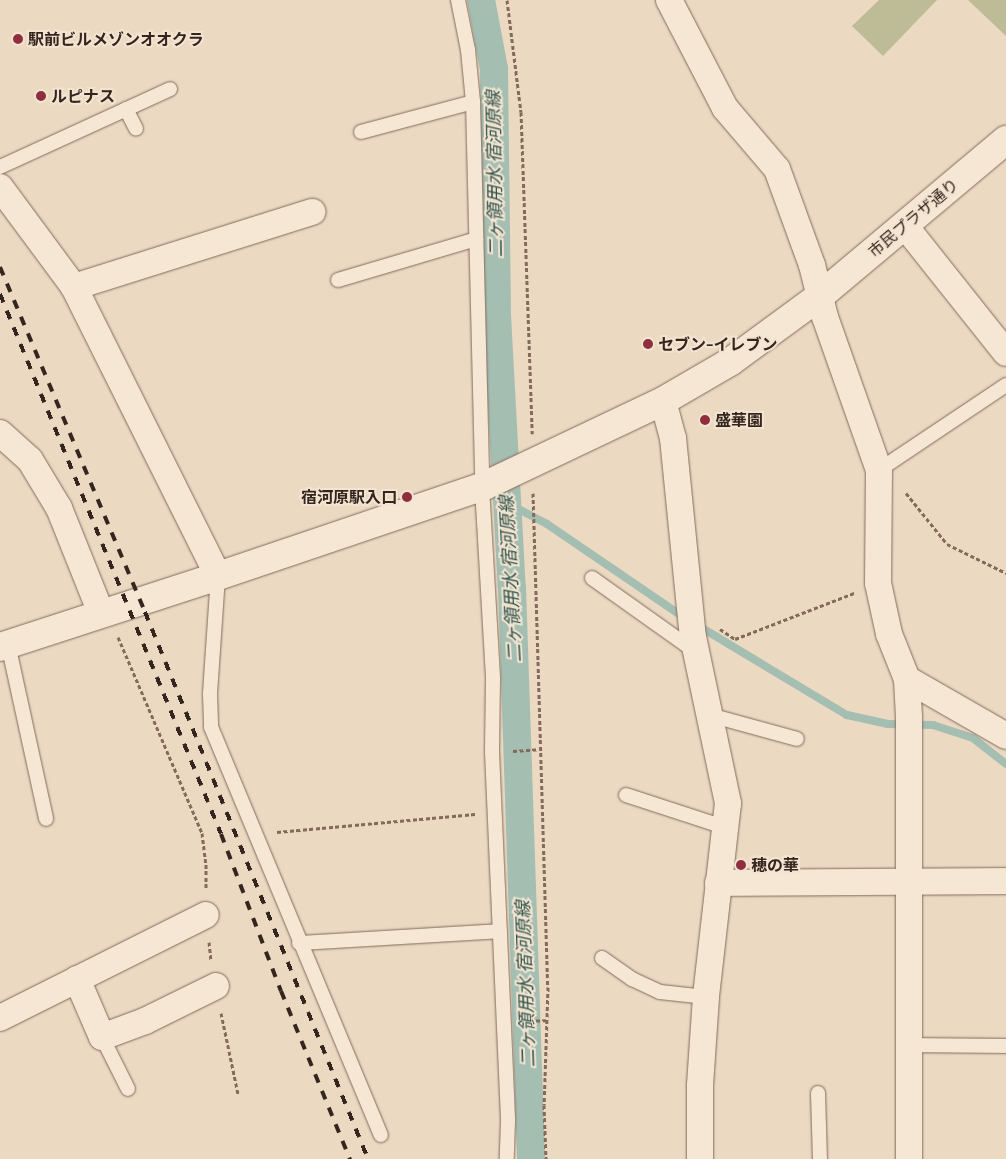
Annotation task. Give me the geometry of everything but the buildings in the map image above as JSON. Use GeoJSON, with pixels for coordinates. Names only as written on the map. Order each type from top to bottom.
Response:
{"type":"FeatureCollection","features":[{"type":"Feature","properties":{"kind":"street"},"geometry":{"type":"LineString","coordinates":[[669,0],[725,108],[777,169],[812,265],[825,317],[879,470],[878,583],[890,634],[907,679],[909,726],[908,1159]]}},
{"type":"Feature","properties":{"kind":"street","name":"市民プラザ通り"},"geometry":{"type":"LineString","coordinates":[[4,645],[108,621],[218,576],[506,475],[663,401],[730,362],[820,296],[1006,140]]}},
{"type":"Feature","properties":{"kind":"street"},"geometry":{"type":"LineString","coordinates":[[0,187],[74,287],[218,576]]}},
{"type":"Feature","properties":{"kind":"street"},"geometry":{"type":"LineString","coordinates":[[74,287],[312,212]]}},
{"type":"Feature","properties":{"kind":"street"},"geometry":{"type":"LineString","coordinates":[[905,226],[1006,353]]}},
{"type":"Feature","properties":{"kind":"street"},"geometry":{"type":"LineString","coordinates":[[663,401],[673,438],[692,629],[728,803],[706,997],[700,1086],[700,1159]]}},
{"type":"Feature","properties":{"kind":"street"},"geometry":{"type":"LineString","coordinates":[[0,433],[30,460],[59,508],[108,621]]}},
{"type":"Feature","properties":{"kind":"street"},"geometry":{"type":"LineString","coordinates":[[907,679],[1006,736]]}},
{"type":"Feature","properties":{"kind":"street"},"geometry":{"type":"LineString","coordinates":[[718,883],[1006,881]]}},
{"type":"Feature","properties":{"kind":"street"},"geometry":{"type":"LineString","coordinates":[[0,1018],[206,914]]}},
{"type":"Feature","properties":{"kind":"street"},"geometry":{"type":"LineString","coordinates":[[77,979],[102,1037],[145,1021],[216,986]]}},
{"type":"Feature","properties":{"kind":"lane"},"geometry":{"type":"LineString","coordinates":[[458,0],[468,50],[473,102],[476,239],[506,475],[496,812],[508,1121],[506,1159]]}},
{"type":"Feature","properties":{"kind":"lane"},"geometry":{"type":"LineString","coordinates":[[0,167],[170,88]]}},
{"type":"Feature","properties":{"kind":"lane"},"geometry":{"type":"LineString","coordinates":[[360,132],[473,102]]}},
{"type":"Feature","properties":{"kind":"lane"},"geometry":{"type":"LineString","coordinates":[[126,109],[136,129]]}},
{"type":"Feature","properties":{"kind":"lane"},"geometry":{"type":"LineString","coordinates":[[338,280],[476,239]]}},
{"type":"Feature","properties":{"kind":"lane"},"geometry":{"type":"LineString","coordinates":[[879,470],[1006,385]]}},
{"type":"Feature","properties":{"kind":"lane"},"geometry":{"type":"LineString","coordinates":[[218,576],[210,694],[211,727],[381,1135]]}},
{"type":"Feature","properties":{"kind":"lane"},"geometry":{"type":"LineString","coordinates":[[592,578],[692,629]]}},
{"type":"Feature","properties":{"kind":"lane"},"geometry":{"type":"LineString","coordinates":[[4,645],[46,818]]}},
{"type":"Feature","properties":{"kind":"lane"},"geometry":{"type":"LineString","coordinates":[[710,714],[797,739]]}},
{"type":"Feature","properties":{"kind":"lane"},"geometry":{"type":"LineString","coordinates":[[626,795],[724,827]]}},
{"type":"Feature","properties":{"kind":"lane"},"geometry":{"type":"LineString","coordinates":[[300,943],[500,931]]}},
{"type":"Feature","properties":{"kind":"lane"},"geometry":{"type":"LineString","coordinates":[[602,958],[632,979],[660,992],[706,997]]}},
{"type":"Feature","properties":{"kind":"lane"},"geometry":{"type":"LineString","coordinates":[[102,1037],[128,1089]]}},
{"type":"Feature","properties":{"kind":"lane"},"geometry":{"type":"LineString","coordinates":[[909,1045],[1006,1046]]}},
{"type":"Feature","properties":{"kind":"lane"},"geometry":{"type":"LineString","coordinates":[[818,1093],[820,1159]]}},
{"type":"Feature","properties":{"kind":"path"},"geometry":{"type":"LineString","coordinates":[[506,475],[521,112],[507,0]]}},
{"type":"Feature","properties":{"kind":"path"},"geometry":{"type":"LineString","coordinates":[[879,470],[901,485],[947,544],[1006,573]]}},
{"type":"Feature","properties":{"kind":"path"},"geometry":{"type":"LineString","coordinates":[[534,503],[539,749],[546,886],[547,1020],[544,1105],[546,1159]]}},
{"type":"Feature","properties":{"kind":"path"},"geometry":{"type":"LineString","coordinates":[[692,629],[735,639],[878,583]]}},
{"type":"Feature","properties":{"kind":"path"},"geometry":{"type":"LineString","coordinates":[[108,621],[202,833],[206,864],[206,914],[216,986],[238,1094]]}},
{"type":"Feature","properties":{"kind":"path"},"geometry":{"type":"LineString","coordinates":[[505,751],[539,749]]}},
{"type":"Feature","properties":{"kind":"path"},"geometry":{"type":"LineString","coordinates":[[254,834],[496,812]]}},
{"type":"Feature","properties":{"kind":"path"},"geometry":{"type":"LineString","coordinates":[[538,1021],[547,1020]]}},
{"type":"Feature","properties":{"kind":"green space"},"geometry":{"type":"Polygon","coordinates":[[[879,0],[937,0],[883,56],[852,26],[879,0]]]}},
{"type":"Feature","properties":{"kind":"green space"},"geometry":{"type":"Polygon","coordinates":[[[968,0],[1006,0],[1006,36],[968,0]]]}},
{"type":"Feature","properties":{"kind":"waterway","name":"二ヶ領用水 宿河原線"},"geometry":{"type":"LineString","coordinates":[[481,0],[494,69],[497,315],[512,588],[531,1159]]}},
{"type":"Feature","properties":{"kind":"waterway"},"geometry":{"type":"LineString","coordinates":[[509,504],[547,524],[685,618]]}},
{"type":"Feature","properties":{"kind":"waterway"},"geometry":{"type":"LineString","coordinates":[[697,625],[847,715],[888,724],[933,725],[973,738],[1006,764]]}},
{"type":"Feature","properties":{"kind":"railway"},"geometry":{"type":"LineString","coordinates":[[0,267],[145,612],[368,1159]]}},
{"type":"Feature","properties":{"kind":"railway"},"geometry":{"type":"LineString","coordinates":[[0,294],[221,834],[281,991],[350,1159]]}},
{"type":"Feature","properties":{"kind":"place","name":"駅前ビルメゾンオオクラ"},"geometry":{"type":"Point","coordinates":[18,39]}},
{"type":"Feature","properties":{"kind":"place","name":"ルピナス"},"geometry":{"type":"Point","coordinates":[41,96]}},
{"type":"Feature","properties":{"kind":"place","name":"セブン-イレブン"},"geometry":{"type":"Point","coordinates":[648,344]}},
{"type":"Feature","properties":{"kind":"place","name":"盛華園"},"geometry":{"type":"Point","coordinates":[705,420]}},
{"type":"Feature","properties":{"kind":"place","name":"宿河原駅入口"},"geometry":{"type":"Point","coordinates":[407,497]}},
{"type":"Feature","properties":{"kind":"place","name":"穂の華"},"geometry":{"type":"Point","coordinates":[741,865]}}]}
